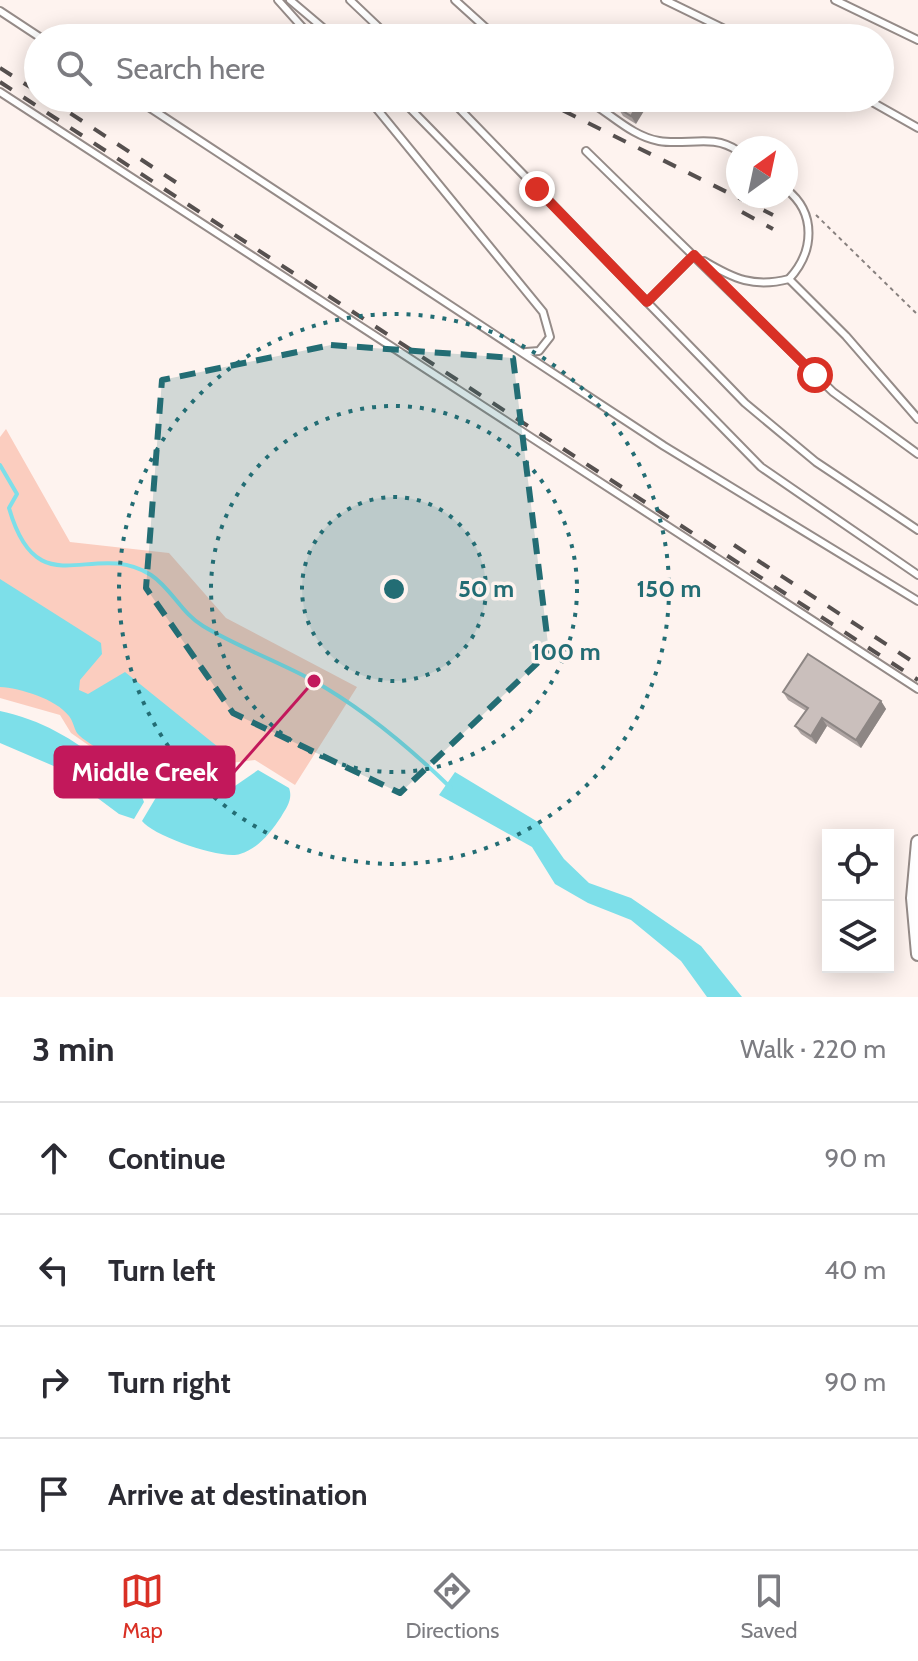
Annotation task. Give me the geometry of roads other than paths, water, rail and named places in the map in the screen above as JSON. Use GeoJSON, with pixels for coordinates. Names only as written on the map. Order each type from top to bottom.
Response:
{"type":"FeatureCollection","features":[{"type":"Feature","properties":{"kind":"street"},"geometry":{"type":"LineString","coordinates":[[918,842],[913,898],[918,954]]}},
{"type":"Feature","properties":{"kind":"lane"},"geometry":{"type":"LineString","coordinates":[[278,0],[299,24]]}},
{"type":"Feature","properties":{"kind":"lane"},"geometry":{"type":"LineString","coordinates":[[290,0],[318,24]]}},
{"type":"Feature","properties":{"kind":"lane"},"geometry":{"type":"LineString","coordinates":[[350,0],[375,24]]}},
{"type":"Feature","properties":{"kind":"lane"},"geometry":{"type":"LineString","coordinates":[[455,0],[482,24]]}},
{"type":"Feature","properties":{"kind":"lane"},"geometry":{"type":"LineString","coordinates":[[665,0],[714,24]]}},
{"type":"Feature","properties":{"kind":"lane"},"geometry":{"type":"LineString","coordinates":[[835,0],[885,24]]}},
{"type":"Feature","properties":{"kind":"lane"},"geometry":{"type":"LineString","coordinates":[[0,11],[24,27]]}},
{"type":"Feature","properties":{"kind":"lane"},"geometry":{"type":"LineString","coordinates":[[894,28],[918,40]]}},
{"type":"Feature","properties":{"kind":"lane"},"geometry":{"type":"LineString","coordinates":[[0,92],[24,108]]}},
{"type":"Feature","properties":{"kind":"lane"},"geometry":{"type":"LineString","coordinates":[[31,112],[918,689]]}},
{"type":"Feature","properties":{"kind":"lane"},"geometry":{"type":"LineString","coordinates":[[156,112],[704,471],[917,599]]}},
{"type":"Feature","properties":{"kind":"lane"},"geometry":{"type":"LineString","coordinates":[[379,112],[543,312],[550,327],[547,345],[532,353],[519,349]]}},
{"type":"Feature","properties":{"kind":"lane"},"geometry":{"type":"LineString","coordinates":[[414,112],[761,467],[918,575]]}},
{"type":"Feature","properties":{"kind":"lane"},"geometry":{"type":"LineString","coordinates":[[463,112],[745,403],[783,436],[918,530]]}},
{"type":"Feature","properties":{"kind":"lane"},"geometry":{"type":"LineString","coordinates":[[604,112],[636,134],[660,142],[711,140],[726,146]]}},
{"type":"Feature","properties":{"kind":"lane"},"geometry":{"type":"LineString","coordinates":[[890,112],[918,128]]}},
{"type":"Feature","properties":{"kind":"lane"},"geometry":{"type":"LineString","coordinates":[[586,151],[833,392],[918,454]]}},
{"type":"Feature","properties":{"kind":"lane"},"geometry":{"type":"LineString","coordinates":[[694,255],[749,284],[766,285],[789,279],[807,253],[807,217],[798,198]]}},
{"type":"Feature","properties":{"kind":"lane"},"geometry":{"type":"LineString","coordinates":[[647,302],[694,255]]}},
{"type":"Feature","properties":{"kind":"lane"},"geometry":{"type":"LineString","coordinates":[[789,279],[846,336],[918,419]]}},
{"type":"Feature","properties":{"kind":"water"},"geometry":{"type":"Polygon","coordinates":[[[0,579],[101,643],[102,654],[80,680],[79,690],[88,694],[125,672],[223,751],[223,755],[185,758],[144,771],[82,738],[69,716],[56,704],[27,692],[0,687],[0,579]]]}},
{"type":"Feature","properties":{"kind":"water"},"geometry":{"type":"Polygon","coordinates":[[[0,711],[59,733],[110,769],[142,797],[144,802],[134,819],[119,814],[56,767],[0,743],[0,711]]]}},
{"type":"Feature","properties":{"kind":"water"},"geometry":{"type":"Polygon","coordinates":[[[258,770],[289,788],[290,799],[268,834],[247,852],[231,855],[204,850],[173,840],[142,821],[161,789],[174,777],[219,789],[232,788],[258,770]]]}},
{"type":"Feature","properties":{"kind":"water"},"geometry":{"type":"Polygon","coordinates":[[[455,772],[538,822],[564,859],[589,883],[631,898],[701,946],[742,997],[707,997],[681,961],[631,920],[588,903],[555,884],[532,847],[439,795],[455,772]]]}},
{"type":"Feature","properties":{"kind":"waterway"},"geometry":{"type":"LineString","coordinates":[[0,465],[17,494],[9,508],[21,538],[35,556],[51,564],[69,566],[108,563],[129,566],[151,575],[203,626],[312,680],[350,703],[402,743],[451,788]]}},
{"type":"Feature","properties":{"kind":"railway"},"geometry":{"type":"LineString","coordinates":[[0,68],[24,83]]}},
{"type":"Feature","properties":{"kind":"railway"},"geometry":{"type":"LineString","coordinates":[[0,82],[24,98]]}},
{"type":"Feature","properties":{"kind":"railway"},"geometry":{"type":"LineString","coordinates":[[46,112],[918,680]]}},
{"type":"Feature","properties":{"kind":"railway"},"geometry":{"type":"LineString","coordinates":[[68,112],[177,183]]}},
{"type":"Feature","properties":{"kind":"railway"},"geometry":{"type":"LineString","coordinates":[[566,112],[773,215]]}},
{"type":"Feature","properties":{"kind":"railway"},"geometry":{"type":"LineString","coordinates":[[742,212],[773,229]]}},
{"type":"Feature","properties":{"kind":"railway"},"geometry":{"type":"LineString","coordinates":[[734,545],[918,665]]}},
{"type":"Feature","properties":{"kind":"place","name":"Middle Creek"},"geometry":{"type":"Point","coordinates":[314,681]}}]}
